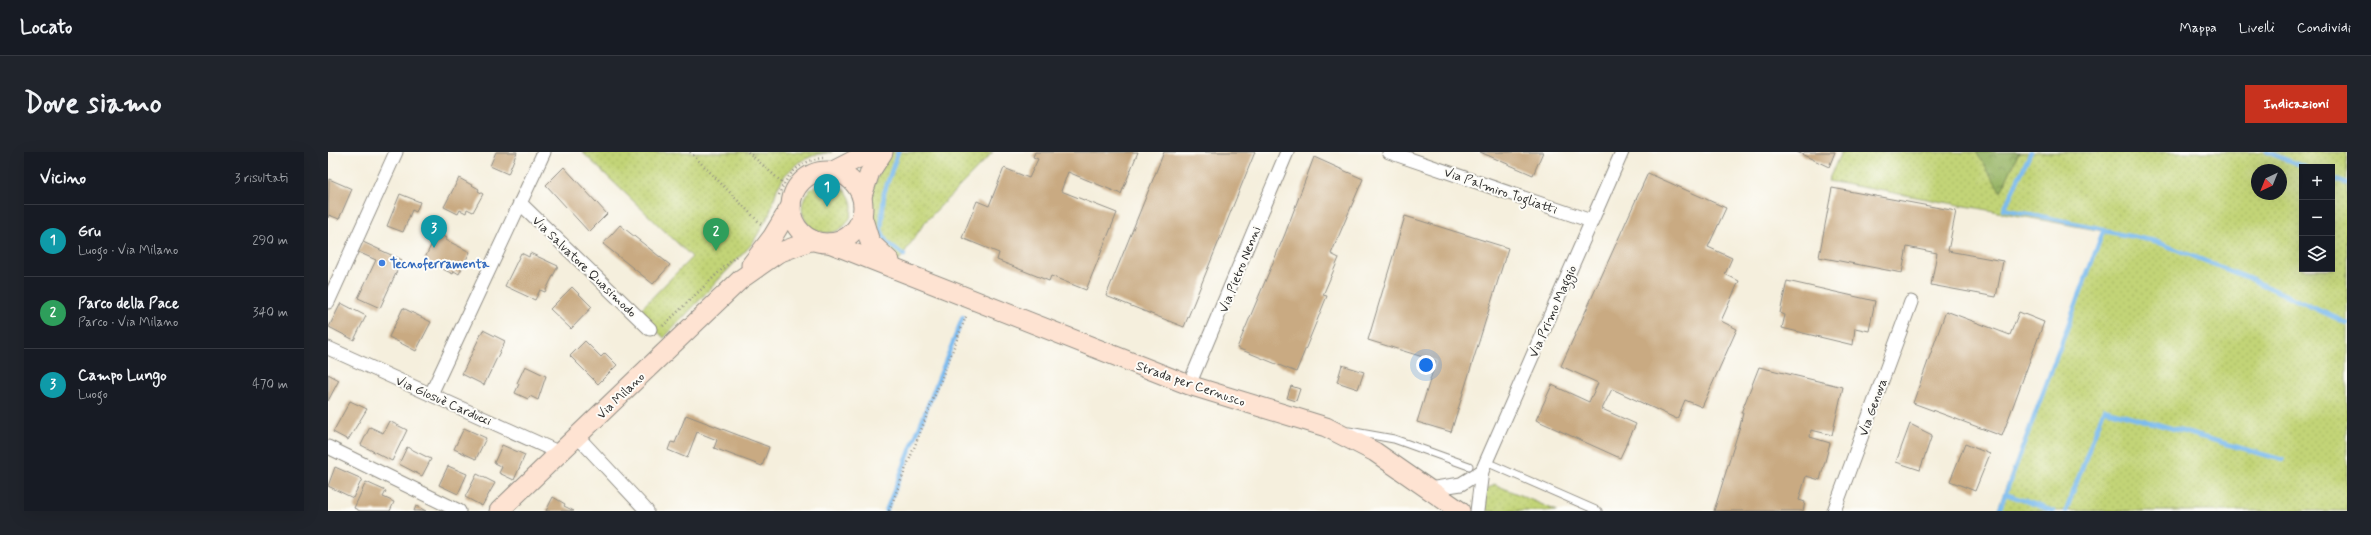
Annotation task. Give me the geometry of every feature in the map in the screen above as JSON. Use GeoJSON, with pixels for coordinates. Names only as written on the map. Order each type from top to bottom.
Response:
{"type":"FeatureCollection","features":[{"type":"Feature","properties":{"kind":"street"},"geometry":{"type":"LineString","coordinates":[[328,302],[396,152]]}},
{"type":"Feature","properties":{"kind":"street"},"geometry":{"type":"LineString","coordinates":[[431,394],[544,152]]}},
{"type":"Feature","properties":{"kind":"street","name":"Via Milano"},"geometry":{"type":"LineString","coordinates":[[741,279],[766,246],[784,202],[804,179],[831,164],[870,152]]}},
{"type":"Feature","properties":{"kind":"street"},"geometry":{"type":"LineString","coordinates":[[862,216],[862,196],[870,172],[883,152]]}},
{"type":"Feature","properties":{"kind":"street","name":"Via Pietro Nenni"},"geometry":{"type":"LineString","coordinates":[[1189,385],[1287,152]]}},
{"type":"Feature","properties":{"kind":"street","name":"Via Palmiro Togliatti"},"geometry":{"type":"LineString","coordinates":[[1389,152],[1591,221]]}},
{"type":"Feature","properties":{"kind":"street","name":"Via Primo Maggio"},"geometry":{"type":"LineString","coordinates":[[1477,511],[1484,466],[1622,152]]}},
{"type":"Feature","properties":{"kind":"street"},"geometry":{"type":"LineString","coordinates":[[831,164],[851,180],[862,196]]}},
{"type":"Feature","properties":{"kind":"street"},"geometry":{"type":"LineString","coordinates":[[784,202],[796,226],[804,234],[821,242]]}},
{"type":"Feature","properties":{"kind":"street","name":"Via Salvatore Quasimodo"},"geometry":{"type":"LineString","coordinates":[[520,203],[655,329]]}},
{"type":"Feature","properties":{"kind":"street","name":"Via Milano"},"geometry":{"type":"LineString","coordinates":[[499,511],[741,279],[778,253],[821,242],[839,241],[850,235],[857,227],[862,216]]}},
{"type":"Feature","properties":{"kind":"street","name":"Strada per Cernusco"},"geometry":{"type":"LineString","coordinates":[[862,216],[866,232],[872,245],[881,255],[911,275]]}},
{"type":"Feature","properties":{"kind":"street","name":"Strada per Cernusco"},"geometry":{"type":"LineString","coordinates":[[821,242],[911,275],[1189,385],[1326,427],[1375,452],[1459,510]]}},
{"type":"Feature","properties":{"kind":"street","name":"Via Genova"},"geometry":{"type":"LineString","coordinates":[[1834,511],[1910,302]]}},
{"type":"Feature","properties":{"kind":"street","name":"Via Giosuè Carducci"},"geometry":{"type":"LineString","coordinates":[[328,348],[560,453]]}},
{"type":"Feature","properties":{"kind":"street"},"geometry":{"type":"LineString","coordinates":[[578,436],[647,511]]}},
{"type":"Feature","properties":{"kind":"street"},"geometry":{"type":"LineString","coordinates":[[328,447],[459,511]]}},
{"type":"Feature","properties":{"kind":"street"},"geometry":{"type":"LineString","coordinates":[[1429,489],[1461,484],[1484,466]]}},
{"type":"Feature","properties":{"kind":"street"},"geometry":{"type":"LineString","coordinates":[[1461,484],[1456,496],[1459,510],[1466,507],[1480,491]]}},
{"type":"Feature","properties":{"kind":"lane"},"geometry":{"type":"LineString","coordinates":[[1326,427],[1394,439],[1470,466]]}},
{"type":"Feature","properties":{"kind":"lane"},"geometry":{"type":"LineString","coordinates":[[1484,466],[1598,511]]}},
{"type":"Feature","properties":{"kind":"path"},"geometry":{"type":"LineString","coordinates":[[690,152],[766,229]]}},
{"type":"Feature","properties":{"kind":"path"},"geometry":{"type":"LineString","coordinates":[[748,152],[784,184]]}},
{"type":"Feature","properties":{"kind":"path"},"geometry":{"type":"LineString","coordinates":[[784,202],[784,184],[801,165],[813,160],[831,164]]}},
{"type":"Feature","properties":{"kind":"path"},"geometry":{"type":"LineString","coordinates":[[757,230],[765,220]]}},
{"type":"Feature","properties":{"kind":"path"},"geometry":{"type":"LineString","coordinates":[[655,329],[740,253]]}},
{"type":"Feature","properties":{"kind":"path"},"geometry":{"type":"LineString","coordinates":[[889,511],[968,312]]}},
{"type":"Feature","properties":{"kind":"green space"},"geometry":{"type":"Polygon","coordinates":[[[582,152],[832,152],[815,155],[799,162],[785,175],[777,189],[769,215],[752,244],[664,338],[638,312],[692,257],[582,152]]]}},
{"type":"Feature","properties":{"kind":"green space"},"geometry":{"type":"Polygon","coordinates":[[[889,152],[993,152],[925,222],[898,262],[883,251],[870,212],[870,194],[889,152]]]}},
{"type":"Feature","properties":{"kind":"green space"},"geometry":{"type":"Polygon","coordinates":[[[1841,152],[2347,152],[2347,511],[1997,511],[2103,231],[1828,181],[1841,152]]]}},
{"type":"Feature","properties":{"kind":"green space"},"geometry":{"type":"Polygon","coordinates":[[[1976,152],[2019,152],[2001,192],[1976,152]]]}},
{"type":"Feature","properties":{"kind":"green space"},"geometry":{"type":"Polygon","coordinates":[[[832,183],[837,184],[845,190],[851,198],[851,218],[845,226],[837,232],[822,233],[817,232],[809,226],[803,218],[802,203],[803,198],[809,190],[817,184],[832,183]]]}},
{"type":"Feature","properties":{"kind":"green space"},"geometry":{"type":"Polygon","coordinates":[[[1494,484],[1557,511],[1477,511],[1480,494],[1494,484]]]}},
{"type":"Feature","properties":{"kind":"building"},"geometry":{"type":"Polygon","coordinates":[[[496,152],[517,152],[508,174],[490,166],[496,152]]]}},
{"type":"Feature","properties":{"kind":"building"},"geometry":{"type":"Polygon","coordinates":[[[1035,152],[1138,152],[1121,194],[1068,172],[1061,191],[1117,213],[1086,290],[1051,276],[1049,281],[997,260],[999,253],[962,238],[977,201],[989,206],[1004,168],[1029,178],[1038,159],[1033,157],[1035,152]]]}},
{"type":"Feature","properties":{"kind":"building"},"geometry":{"type":"Polygon","coordinates":[[[1164,152],[1255,152],[1184,327],[1106,296],[1164,152]]]}},
{"type":"Feature","properties":{"kind":"building"},"geometry":{"type":"Polygon","coordinates":[[[1480,152],[1543,152],[1533,175],[1480,152]]]}},
{"type":"Feature","properties":{"kind":"building"},"geometry":{"type":"Polygon","coordinates":[[[1797,152],[1835,152],[1829,167],[1797,152]]]}},
{"type":"Feature","properties":{"kind":"building"},"geometry":{"type":"Polygon","coordinates":[[[1314,157],[1363,179],[1331,254],[1339,258],[1323,295],[1327,296],[1296,372],[1237,348],[1285,234],[1314,157]]]}},
{"type":"Feature","properties":{"kind":"building"},"geometry":{"type":"Polygon","coordinates":[[[564,167],[607,214],[589,232],[546,185],[564,167]]]}},
{"type":"Feature","properties":{"kind":"building"},"geometry":{"type":"Polygon","coordinates":[[[1648,173],[1726,208],[1708,247],[1732,258],[1725,274],[1739,281],[1721,321],[1737,329],[1702,407],[1685,400],[1677,419],[1612,389],[1602,409],[1636,424],[1620,458],[1536,420],[1552,385],[1589,402],[1598,383],[1561,366],[1648,173]]]}},
{"type":"Feature","properties":{"kind":"building"},"geometry":{"type":"Polygon","coordinates":[[[459,178],[479,189],[478,191],[483,194],[473,212],[467,209],[466,213],[460,210],[458,214],[444,207],[459,178]]]}},
{"type":"Feature","properties":{"kind":"building"},"geometry":{"type":"Polygon","coordinates":[[[329,179],[352,189],[339,219],[329,215],[328,218],[329,179]]]}},
{"type":"Feature","properties":{"kind":"building"},"geometry":{"type":"Polygon","coordinates":[[[1832,188],[1956,211],[1948,251],[2003,261],[1996,297],[1931,285],[1937,253],[1907,247],[1902,273],[1819,257],[1832,188]]]}},
{"type":"Feature","properties":{"kind":"building"},"geometry":{"type":"Polygon","coordinates":[[[400,194],[420,202],[416,212],[412,210],[403,232],[387,226],[400,194]]]}},
{"type":"Feature","properties":{"kind":"building"},"geometry":{"type":"Polygon","coordinates":[[[1405,216],[1508,248],[1451,432],[1417,422],[1436,361],[1368,340],[1405,216]]]}},
{"type":"Feature","properties":{"kind":"building"},"geometry":{"type":"Polygon","coordinates":[[[620,225],[670,265],[653,284],[603,244],[620,225]]]}},
{"type":"Feature","properties":{"kind":"building"},"geometry":{"type":"Polygon","coordinates":[[[437,233],[447,238],[446,240],[470,252],[459,274],[454,271],[453,274],[424,260],[437,233]]]}},
{"type":"Feature","properties":{"kind":"building"},"geometry":{"type":"Polygon","coordinates":[[[363,242],[402,260],[380,308],[358,298],[376,260],[358,252],[363,242]]]}},
{"type":"Feature","properties":{"kind":"building"},"geometry":{"type":"Polygon","coordinates":[[[521,253],[529,257],[530,253],[558,266],[545,292],[540,290],[535,300],[505,286],[521,253]]]}},
{"type":"Feature","properties":{"kind":"building"},"geometry":{"type":"Polygon","coordinates":[[[1787,281],[1875,301],[1869,331],[1855,328],[1853,345],[1782,328],[1785,315],[1780,313],[1787,281]]]}},
{"type":"Feature","properties":{"kind":"building"},"geometry":{"type":"Polygon","coordinates":[[[572,287],[592,307],[571,329],[550,309],[572,287]]]}},
{"type":"Feature","properties":{"kind":"building"},"geometry":{"type":"Polygon","coordinates":[[[341,303],[366,316],[354,340],[329,327],[341,303]]]}},
{"type":"Feature","properties":{"kind":"building"},"geometry":{"type":"Polygon","coordinates":[[[403,308],[431,322],[416,351],[389,337],[403,308]]]}},
{"type":"Feature","properties":{"kind":"building"},"geometry":{"type":"Polygon","coordinates":[[[1946,311],[2010,335],[2019,312],[2044,322],[2002,436],[1913,403],[1946,311]]]}},
{"type":"Feature","properties":{"kind":"building"},"geometry":{"type":"Polygon","coordinates":[[[483,330],[505,341],[484,385],[462,374],[483,330]]]}},
{"type":"Feature","properties":{"kind":"building"},"geometry":{"type":"Polygon","coordinates":[[[585,341],[601,357],[605,353],[617,365],[598,384],[570,356],[585,341]]]}},
{"type":"Feature","properties":{"kind":"building"},"geometry":{"type":"Polygon","coordinates":[[[1342,365],[1364,372],[1358,389],[1337,382],[1342,365]]]}},
{"type":"Feature","properties":{"kind":"building"},"geometry":{"type":"Polygon","coordinates":[[[525,366],[546,376],[538,400],[530,396],[528,399],[515,393],[519,384],[517,383],[525,366]]]}},
{"type":"Feature","properties":{"kind":"building"},"geometry":{"type":"Polygon","coordinates":[[[1759,367],[1843,387],[1832,435],[1811,430],[1810,437],[1830,443],[1820,480],[1806,476],[1799,500],[1805,502],[1803,511],[1714,511],[1740,426],[1743,413],[1741,413],[1759,367]]]}},
{"type":"Feature","properties":{"kind":"building"},"geometry":{"type":"Polygon","coordinates":[[[328,374],[339,380],[328,401],[328,374]]]}},
{"type":"Feature","properties":{"kind":"building"},"geometry":{"type":"Polygon","coordinates":[[[1291,386],[1300,389],[1296,401],[1287,398],[1291,386]]]}},
{"type":"Feature","properties":{"kind":"building"},"geometry":{"type":"Polygon","coordinates":[[[350,401],[367,409],[348,440],[333,432],[350,401]]]}},
{"type":"Feature","properties":{"kind":"building"},"geometry":{"type":"Polygon","coordinates":[[[686,415],[769,447],[762,466],[714,448],[717,440],[697,432],[687,458],[668,450],[671,442],[675,443],[686,415]]]}},
{"type":"Feature","properties":{"kind":"building"},"geometry":{"type":"Polygon","coordinates":[[[389,421],[407,430],[392,461],[361,445],[370,427],[383,433],[389,421]]]}},
{"type":"Feature","properties":{"kind":"building"},"geometry":{"type":"Polygon","coordinates":[[[1910,424],[1932,435],[1920,470],[1896,462],[1910,424]]]}},
{"type":"Feature","properties":{"kind":"building"},"geometry":{"type":"Polygon","coordinates":[[[464,428],[486,438],[476,459],[454,449],[464,428]]]}},
{"type":"Feature","properties":{"kind":"building"},"geometry":{"type":"Polygon","coordinates":[[[1965,444],[1990,454],[1975,491],[1950,481],[1965,444]]]}},
{"type":"Feature","properties":{"kind":"building"},"geometry":{"type":"Polygon","coordinates":[[[502,445],[525,455],[514,480],[499,473],[502,467],[494,463],[502,445]]]}},
{"type":"Feature","properties":{"kind":"building"},"geometry":{"type":"Polygon","coordinates":[[[407,447],[431,459],[422,476],[399,464],[407,447]]]}},
{"type":"Feature","properties":{"kind":"building"},"geometry":{"type":"Polygon","coordinates":[[[448,466],[467,474],[458,494],[439,485],[448,466]]]}},
{"type":"Feature","properties":{"kind":"building"},"geometry":{"type":"Polygon","coordinates":[[[335,467],[362,479],[353,498],[328,486],[335,467]]]}},
{"type":"Feature","properties":{"kind":"building"},"geometry":{"type":"Polygon","coordinates":[[[477,474],[495,483],[482,506],[465,497],[477,474]]]}},
{"type":"Feature","properties":{"kind":"building"},"geometry":{"type":"Polygon","coordinates":[[[366,482],[386,491],[383,497],[394,502],[390,511],[360,511],[354,508],[366,482]]]}},
{"type":"Feature","properties":{"kind":"building"},"geometry":{"type":"Polygon","coordinates":[[[553,497],[565,504],[564,506],[574,511],[546,511],[553,497]]]}},
{"type":"Feature","properties":{"kind":"building"},"geometry":{"type":"Polygon","coordinates":[[[416,506],[426,511],[414,511],[416,506]]]}},
{"type":"Feature","properties":{"kind":"waterway"},"geometry":{"type":"LineString","coordinates":[[898,152],[884,193],[881,230],[887,243],[904,255]]}},
{"type":"Feature","properties":{"kind":"waterway"},"geometry":{"type":"LineString","coordinates":[[1999,511],[2104,229],[2004,209],[2031,152]]}},
{"type":"Feature","properties":{"kind":"waterway"},"geometry":{"type":"LineString","coordinates":[[2267,152],[2299,165]]}},
{"type":"Feature","properties":{"kind":"waterway"},"geometry":{"type":"LineString","coordinates":[[2335,179],[2347,184]]}},
{"type":"Feature","properties":{"kind":"waterway"},"geometry":{"type":"LineString","coordinates":[[2104,231],[2155,241],[2248,278],[2347,323]]}},
{"type":"Feature","properties":{"kind":"waterway"},"geometry":{"type":"LineString","coordinates":[[886,511],[963,317]]}},
{"type":"Feature","properties":{"kind":"waterway"},"geometry":{"type":"LineString","coordinates":[[2066,511],[2104,409],[2283,460]]}},
{"type":"Feature","properties":{"kind":"waterway"},"geometry":{"type":"LineString","coordinates":[[2006,494],[2053,511]]}},
{"type":"Feature","properties":{"kind":"place","name":"Gru"},"geometry":{"type":"Point","coordinates":[827,207]}},
{"type":"Feature","properties":{"kind":"place","name":"Campo Lungo"},"geometry":{"type":"Point","coordinates":[434,248]}},
{"type":"Feature","properties":{"kind":"place","name":"Parco della Pace"},"geometry":{"type":"Point","coordinates":[716,251]}},
{"type":"Feature","properties":{"kind":"place","name":"Tecnoferramenta"},"geometry":{"type":"Point","coordinates":[382,263]}}]}
